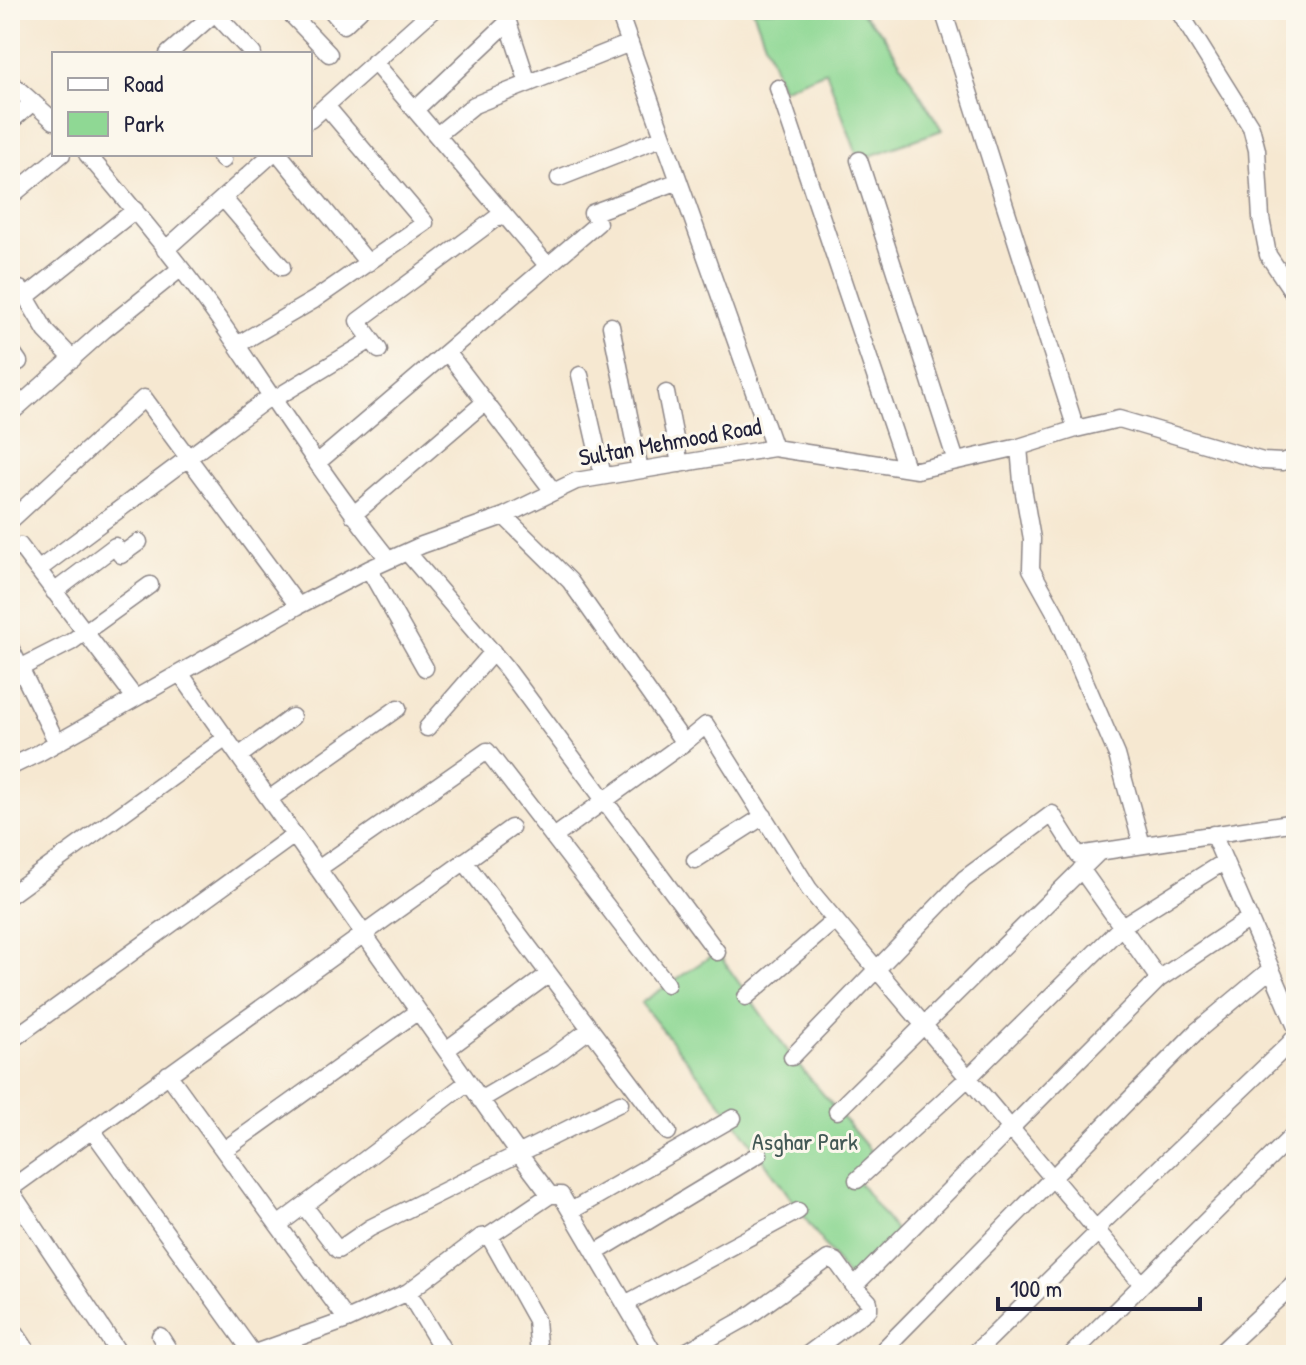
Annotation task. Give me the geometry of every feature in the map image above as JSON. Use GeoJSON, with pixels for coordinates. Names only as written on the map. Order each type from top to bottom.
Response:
{"type":"FeatureCollection","features":[{"type":"Feature","properties":{"kind":"street"},"geometry":{"type":"LineString","coordinates":[[287,10],[329,54]]}},
{"type":"Feature","properties":{"kind":"street"},"geometry":{"type":"LineString","coordinates":[[331,10],[344,25],[360,10]]}},
{"type":"Feature","properties":{"kind":"street"},"geometry":{"type":"LineString","coordinates":[[312,118],[433,10]]}},
{"type":"Feature","properties":{"kind":"street"},"geometry":{"type":"LineString","coordinates":[[618,10],[774,448]]}},
{"type":"Feature","properties":{"kind":"street"},"geometry":{"type":"LineString","coordinates":[[943,10],[1076,429]]}},
{"type":"Feature","properties":{"kind":"street"},"geometry":{"type":"LineString","coordinates":[[1178,10],[1251,127],[1257,150],[1261,218],[1268,255],[1296,297]]}},
{"type":"Feature","properties":{"kind":"street"},"geometry":{"type":"LineString","coordinates":[[170,52],[217,12],[251,52]]}},
{"type":"Feature","properties":{"kind":"street"},"geometry":{"type":"LineString","coordinates":[[415,110],[508,22],[528,83]]}},
{"type":"Feature","properties":{"kind":"street"},"geometry":{"type":"LineString","coordinates":[[437,135],[474,105],[630,43]]}},
{"type":"Feature","properties":{"kind":"street"},"geometry":{"type":"LineString","coordinates":[[374,62],[548,266]]}},
{"type":"Feature","properties":{"kind":"street"},"geometry":{"type":"LineString","coordinates":[[10,82],[52,119]]}},
{"type":"Feature","properties":{"kind":"street"},"geometry":{"type":"LineString","coordinates":[[778,88],[906,468]]}},
{"type":"Feature","properties":{"kind":"street"},"geometry":{"type":"LineString","coordinates":[[10,122],[33,102]]}},
{"type":"Feature","properties":{"kind":"street"},"geometry":{"type":"LineString","coordinates":[[237,345],[314,300],[425,223],[326,106]]}},
{"type":"Feature","properties":{"kind":"street"},"geometry":{"type":"LineString","coordinates":[[559,178],[663,137]]}},
{"type":"Feature","properties":{"kind":"street"},"geometry":{"type":"LineString","coordinates":[[10,197],[60,156]]}},
{"type":"Feature","properties":{"kind":"street"},"geometry":{"type":"LineString","coordinates":[[89,156],[135,210],[237,345],[353,515],[389,560]]}},
{"type":"Feature","properties":{"kind":"street"},"geometry":{"type":"LineString","coordinates":[[165,250],[270,156]]}},
{"type":"Feature","properties":{"kind":"street"},"geometry":{"type":"LineString","coordinates":[[281,156],[368,263]]}},
{"type":"Feature","properties":{"kind":"street"},"geometry":{"type":"LineString","coordinates":[[859,160],[956,461]]}},
{"type":"Feature","properties":{"kind":"street"},"geometry":{"type":"LineString","coordinates":[[317,463],[548,266],[595,218],[679,181]]}},
{"type":"Feature","properties":{"kind":"street"},"geometry":{"type":"LineString","coordinates":[[223,198],[282,267]]}},
{"type":"Feature","properties":{"kind":"street"},"geometry":{"type":"LineString","coordinates":[[73,359],[18,296],[135,210]]}},
{"type":"Feature","properties":{"kind":"street"},"geometry":{"type":"LineString","coordinates":[[38,570],[272,398],[375,345],[358,321],[503,213]]}},
{"type":"Feature","properties":{"kind":"street"},"geometry":{"type":"LineString","coordinates":[[10,414],[104,330],[180,269]]}},
{"type":"Feature","properties":{"kind":"street"},"geometry":{"type":"LineString","coordinates":[[611,326],[640,470]]}},
{"type":"Feature","properties":{"kind":"street"},"geometry":{"type":"LineString","coordinates":[[447,352],[553,491]]}},
{"type":"Feature","properties":{"kind":"street"},"geometry":{"type":"LineString","coordinates":[[580,375],[603,476]]}},
{"type":"Feature","properties":{"kind":"street"},"geometry":{"type":"LineString","coordinates":[[666,393],[680,464]]}},
{"type":"Feature","properties":{"kind":"street"},"geometry":{"type":"LineString","coordinates":[[10,521],[144,398],[298,606]]}},
{"type":"Feature","properties":{"kind":"street"},"geometry":{"type":"LineString","coordinates":[[353,515],[485,402]]}},
{"type":"Feature","properties":{"kind":"street","name":"Sultan Mehmood Road"},"geometry":{"type":"LineString","coordinates":[[10,767],[369,569],[504,516],[576,481],[774,448],[917,470],[1019,447],[1119,419],[1263,461],[1282,462],[1296,458]]}},
{"type":"Feature","properties":{"kind":"street"},"geometry":{"type":"LineString","coordinates":[[1019,447],[1032,539],[1031,569],[1056,614],[1117,755],[1142,845]]}},
{"type":"Feature","properties":{"kind":"street"},"geometry":{"type":"LineString","coordinates":[[504,516],[570,581],[684,743]]}},
{"type":"Feature","properties":{"kind":"street"},"geometry":{"type":"LineString","coordinates":[[54,592],[115,546],[121,555],[139,542]]}},
{"type":"Feature","properties":{"kind":"street"},"geometry":{"type":"LineString","coordinates":[[10,550],[20,546],[135,698]]}},
{"type":"Feature","properties":{"kind":"street"},"geometry":{"type":"LineString","coordinates":[[407,552],[493,652],[717,952]]}},
{"type":"Feature","properties":{"kind":"street"},"geometry":{"type":"LineString","coordinates":[[369,569],[425,668]]}},
{"type":"Feature","properties":{"kind":"street"},"geometry":{"type":"LineString","coordinates":[[20,668],[71,642],[150,585]]}},
{"type":"Feature","properties":{"kind":"street"},"geometry":{"type":"LineString","coordinates":[[10,647],[57,743]]}},
{"type":"Feature","properties":{"kind":"street"},"geometry":{"type":"LineString","coordinates":[[427,728],[493,652]]}},
{"type":"Feature","properties":{"kind":"street"},"geometry":{"type":"LineString","coordinates":[[180,673],[550,1195]]}},
{"type":"Feature","properties":{"kind":"street"},"geometry":{"type":"LineString","coordinates":[[269,799],[398,708]]}},
{"type":"Feature","properties":{"kind":"street"},"geometry":{"type":"LineString","coordinates":[[239,756],[292,717]]}},
{"type":"Feature","properties":{"kind":"street"},"geometry":{"type":"LineString","coordinates":[[554,837],[706,725],[809,889],[1142,1284]]}},
{"type":"Feature","properties":{"kind":"street"},"geometry":{"type":"LineString","coordinates":[[10,895],[226,738]]}},
{"type":"Feature","properties":{"kind":"street"},"geometry":{"type":"LineString","coordinates":[[318,869],[487,751],[667,984]]}},
{"type":"Feature","properties":{"kind":"street"},"geometry":{"type":"LineString","coordinates":[[792,1057],[964,879],[1052,814],[1078,855],[1296,822]]}},
{"type":"Feature","properties":{"kind":"street"},"geometry":{"type":"LineString","coordinates":[[695,860],[764,816]]}},
{"type":"Feature","properties":{"kind":"street"},"geometry":{"type":"LineString","coordinates":[[120,1355],[10,1190],[511,828]]}},
{"type":"Feature","properties":{"kind":"street"},"geometry":{"type":"LineString","coordinates":[[1213,834],[1296,1027]]}},
{"type":"Feature","properties":{"kind":"street"},"geometry":{"type":"LineString","coordinates":[[10,1041],[294,835]]}},
{"type":"Feature","properties":{"kind":"street"},"geometry":{"type":"LineString","coordinates":[[837,1111],[1099,852]]}},
{"type":"Feature","properties":{"kind":"street"},"geometry":{"type":"LineString","coordinates":[[464,861],[668,1132]]}},
{"type":"Feature","properties":{"kind":"street"},"geometry":{"type":"LineString","coordinates":[[857,1180],[968,1078],[1122,926],[1225,861]]}},
{"type":"Feature","properties":{"kind":"street"},"geometry":{"type":"LineString","coordinates":[[1081,869],[1159,979]]}},
{"type":"Feature","properties":{"kind":"street"},"geometry":{"type":"LineString","coordinates":[[854,1286],[1159,979],[1250,918]]}},
{"type":"Feature","properties":{"kind":"street"},"geometry":{"type":"LineString","coordinates":[[746,997],[835,920]]}},
{"type":"Feature","properties":{"kind":"street"},"geometry":{"type":"LineString","coordinates":[[884,1349],[1197,1031],[1271,969]]}},
{"type":"Feature","properties":{"kind":"street"},"geometry":{"type":"LineString","coordinates":[[446,1050],[549,974]]}},
{"type":"Feature","properties":{"kind":"street"},"geometry":{"type":"LineString","coordinates":[[224,1150],[418,1011]]}},
{"type":"Feature","properties":{"kind":"street"},"geometry":{"type":"LineString","coordinates":[[480,1100],[553,1057],[590,1029]]}},
{"type":"Feature","properties":{"kind":"street"},"geometry":{"type":"LineString","coordinates":[[1293,1040],[1296,1060]]}},
{"type":"Feature","properties":{"kind":"street"},"geometry":{"type":"LineString","coordinates":[[973,1355],[1098,1232],[1101,1224],[1293,1040]]}},
{"type":"Feature","properties":{"kind":"street"},"geometry":{"type":"LineString","coordinates":[[168,1074],[347,1320]]}},
{"type":"Feature","properties":{"kind":"street"},"geometry":{"type":"LineString","coordinates":[[278,1225],[468,1082]]}},
{"type":"Feature","properties":{"kind":"street"},"geometry":{"type":"LineString","coordinates":[[304,1206],[338,1250],[370,1228],[620,1103]]}},
{"type":"Feature","properties":{"kind":"street"},"geometry":{"type":"LineString","coordinates":[[571,1211],[733,1118]]}},
{"type":"Feature","properties":{"kind":"street"},"geometry":{"type":"LineString","coordinates":[[92,1130],[252,1355],[347,1320],[408,1292],[481,1237],[489,1236],[550,1195],[561,1195],[655,1355]]}},
{"type":"Feature","properties":{"kind":"street"},"geometry":{"type":"LineString","coordinates":[[1071,1355],[1296,1132]]}},
{"type":"Feature","properties":{"kind":"street"},"geometry":{"type":"LineString","coordinates":[[595,1253],[759,1154]]}},
{"type":"Feature","properties":{"kind":"street"},"geometry":{"type":"LineString","coordinates":[[625,1304],[798,1211]]}},
{"type":"Feature","properties":{"kind":"street"},"geometry":{"type":"LineString","coordinates":[[489,1236],[536,1320],[539,1355]]}},
{"type":"Feature","properties":{"kind":"street"},"geometry":{"type":"LineString","coordinates":[[680,1355],[746,1318],[828,1259],[836,1261],[869,1302],[869,1309],[807,1355]]}},
{"type":"Feature","properties":{"kind":"street"},"geometry":{"type":"LineString","coordinates":[[1218,1355],[1296,1282]]}},
{"type":"Feature","properties":{"kind":"street"},"geometry":{"type":"LineString","coordinates":[[408,1292],[446,1355]]}},
{"type":"Feature","properties":{"kind":"street"},"geometry":{"type":"LineString","coordinates":[[10,1325],[30,1355]]}},
{"type":"Feature","properties":{"kind":"street"},"geometry":{"type":"LineString","coordinates":[[160,1336],[172,1355]]}},
{"type":"Feature","properties":{"kind":"green space"},"geometry":{"type":"Polygon","coordinates":[[[753,10],[858,10],[882,33],[942,130],[859,160],[826,71],[782,89],[753,10]]]}},
{"type":"Feature","properties":{"kind":"green space","name":"Asghar Park"},"geometry":{"type":"Polygon","coordinates":[[[717,952],[792,1057],[874,1155],[854,1176],[901,1238],[854,1286],[733,1118],[641,1003],[717,952]]]}}]}
